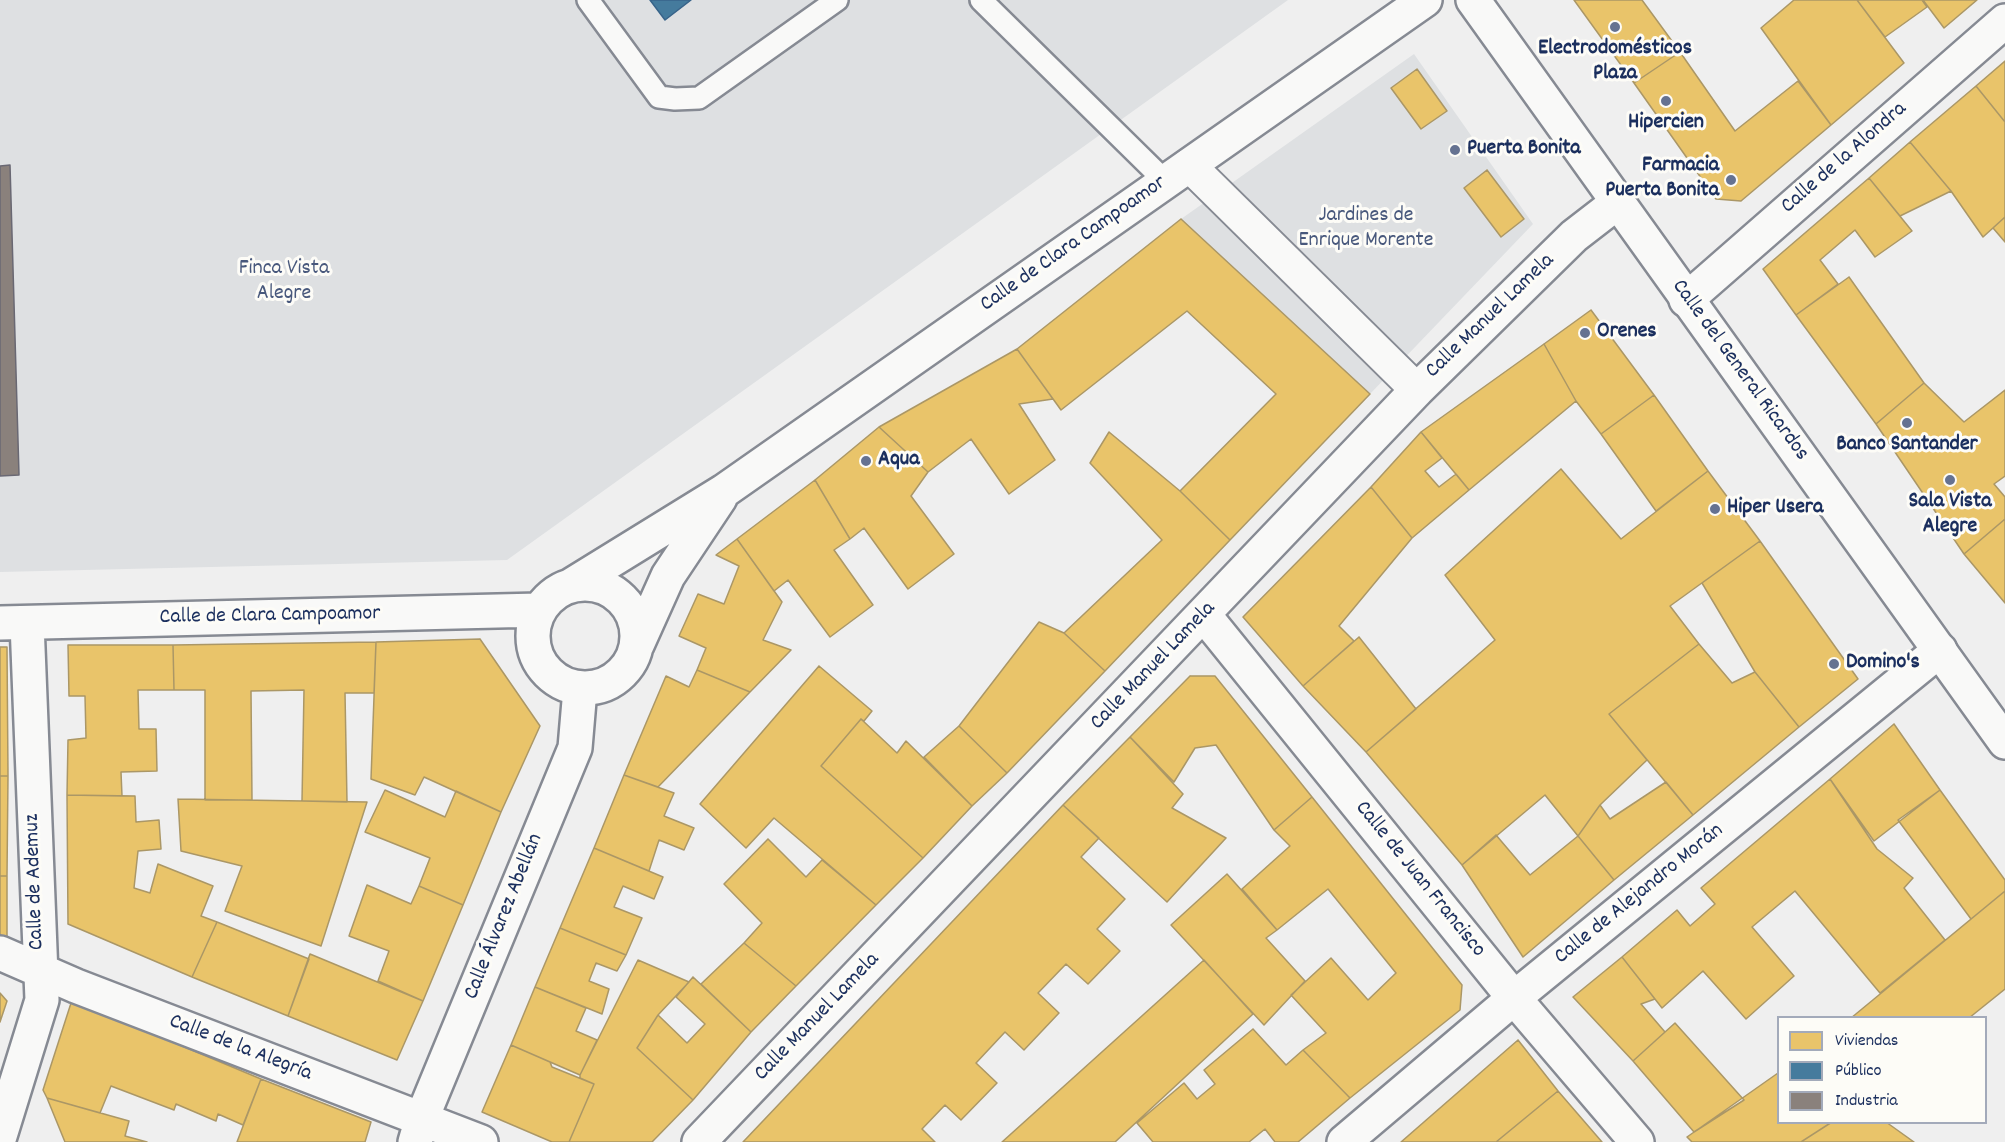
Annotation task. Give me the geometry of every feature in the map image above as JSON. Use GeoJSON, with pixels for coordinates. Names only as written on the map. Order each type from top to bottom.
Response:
{"type":"FeatureCollection","features":[{"type":"Feature","properties":{"kind":"street","name":"Calle de Clara Campoamor"},"geometry":{"type":"LineString","coordinates":[[570,586],[724,491],[1425,0]]}},
{"type":"Feature","properties":{"kind":"street","name":"Calle del General Ricardos"},"geometry":{"type":"LineString","coordinates":[[1473,0],[2005,742]]}},
{"type":"Feature","properties":{"kind":"street","name":"Calle de la Alondra"},"geometry":{"type":"LineString","coordinates":[[1686,300],[1726,262],[2005,21]]}},
{"type":"Feature","properties":{"kind":"street"},"geometry":{"type":"LineString","coordinates":[[1177,173],[1417,390]]}},
{"type":"Feature","properties":{"kind":"street","name":"Calle Manuel Lamela"},"geometry":{"type":"LineString","coordinates":[[699,1142],[1417,390],[1574,236],[1618,202]]}},
{"type":"Feature","properties":{"kind":"street","name":"Calle de Clara Campoamor"},"geometry":{"type":"LineString","coordinates":[[637,645],[668,576],[724,491]]}},
{"type":"Feature","properties":{"kind":"street"},"geometry":{"type":"LineString","coordinates":[[591,584],[611,591],[627,605],[636,624],[637,645],[630,663],[617,678],[600,687],[580,689],[560,683],[543,669],[534,651],[533,630],[539,609],[553,595],[570,586],[591,584]]}},
{"type":"Feature","properties":{"kind":"street","name":"Calle de Clara Campoamor"},"geometry":{"type":"LineString","coordinates":[[13,623],[539,609]]}},
{"type":"Feature","properties":{"kind":"street","name":"Calle de Juan Francisco"},"geometry":{"type":"LineString","coordinates":[[1204,615],[1514,998],[1637,1142]]}},
{"type":"Feature","properties":{"kind":"street","name":"Calle de Ademuz"},"geometry":{"type":"LineString","coordinates":[[0,1136],[42,1000],[13,623]]}},
{"type":"Feature","properties":{"kind":"street","name":"Calle de Alejandro Morán"},"geometry":{"type":"LineString","coordinates":[[1344,1142],[1514,998],[1940,651]]}},
{"type":"Feature","properties":{"kind":"street","name":"Calle Álvarez Abellán"},"geometry":{"type":"LineString","coordinates":[[419,1130],[574,748],[580,689]]}},
{"type":"Feature","properties":{"kind":"street","name":"Calle de la Alegría"},"geometry":{"type":"LineString","coordinates":[[0,953],[419,1130],[481,1142]]}},
{"type":"Feature","properties":{"kind":"lane"},"geometry":{"type":"LineString","coordinates":[[588,0],[659,97],[675,99],[699,98],[837,0]]}},
{"type":"Feature","properties":{"kind":"lane"},"geometry":{"type":"LineString","coordinates":[[981,0],[1177,173]]}},
{"type":"Feature","properties":{"kind":"green space","name":"Finca Vista Alegre"},"geometry":{"type":"Polygon","coordinates":[[[0,0],[1288,0],[507,560],[0,572],[0,0]]]}},
{"type":"Feature","properties":{"kind":"green space","name":"Jardines de Enrique Morente"},"geometry":{"type":"Polygon","coordinates":[[[1414,54],[1533,224],[1370,394],[1181,219],[1414,54]]]}},
{"type":"Feature","properties":{"kind":"building: Viviendas"},"geometry":{"type":"Polygon","coordinates":[[[1574,0],[1642,0],[1680,52],[1634,83],[1574,0]]]}},
{"type":"Feature","properties":{"kind":"building: Viviendas"},"geometry":{"type":"Polygon","coordinates":[[[1794,0],[1857,0],[1904,63],[1831,125],[1761,28],[1794,0]]]}},
{"type":"Feature","properties":{"kind":"building: Viviendas"},"geometry":{"type":"Polygon","coordinates":[[[1857,0],[1922,0],[1927,7],[1885,37],[1857,0]]]}},
{"type":"Feature","properties":{"kind":"building: Viviendas"},"geometry":{"type":"Polygon","coordinates":[[[1923,0],[1977,0],[1944,28],[1923,0]]]}},
{"type":"Feature","properties":{"kind":"building: Viviendas"},"geometry":{"type":"Polygon","coordinates":[[[1680,52],[1735,131],[1798,81],[1831,125],[1741,201],[1716,199],[1634,83],[1680,52]]]}},
{"type":"Feature","properties":{"kind":"building: Viviendas"},"geometry":{"type":"Polygon","coordinates":[[[2005,61],[2005,122],[1976,86],[2005,61]]]}},
{"type":"Feature","properties":{"kind":"building: Viviendas"},"geometry":{"type":"Polygon","coordinates":[[[1417,69],[1447,111],[1421,129],[1391,88],[1417,69]]]}},
{"type":"Feature","properties":{"kind":"building: Viviendas"},"geometry":{"type":"Polygon","coordinates":[[[1976,86],[2005,122],[2005,217],[1983,237],[1951,191],[1910,142],[1976,86]]]}},
{"type":"Feature","properties":{"kind":"building: Viviendas"},"geometry":{"type":"Polygon","coordinates":[[[1910,142],[1951,191],[1900,216],[1869,178],[1910,142]]]}},
{"type":"Feature","properties":{"kind":"building: Viviendas"},"geometry":{"type":"Polygon","coordinates":[[[1487,170],[1524,219],[1501,237],[1464,188],[1487,170]]]}},
{"type":"Feature","properties":{"kind":"building: Viviendas"},"geometry":{"type":"Polygon","coordinates":[[[1869,178],[1912,231],[1875,257],[1855,230],[1820,260],[1838,284],[1796,315],[1763,269],[1869,178]]]}},
{"type":"Feature","properties":{"kind":"building: Viviendas"},"geometry":{"type":"Polygon","coordinates":[[[2005,217],[2005,242],[1993,228],[2005,217]]]}},
{"type":"Feature","properties":{"kind":"building: Viviendas"},"geometry":{"type":"Polygon","coordinates":[[[1181,219],[1370,394],[1230,540],[1180,491],[1276,394],[1187,311],[1061,410],[1017,349],[1181,219]]]}},
{"type":"Feature","properties":{"kind":"building: Viviendas"},"geometry":{"type":"Polygon","coordinates":[[[1849,277],[1924,383],[1876,424],[1796,315],[1849,277]]]}},
{"type":"Feature","properties":{"kind":"building: Viviendas"},"geometry":{"type":"Polygon","coordinates":[[[1591,310],[1654,395],[1601,434],[1576,401],[1544,344],[1591,310]]]}},
{"type":"Feature","properties":{"kind":"building: Viviendas"},"geometry":{"type":"Polygon","coordinates":[[[1544,344],[1576,401],[1469,490],[1421,432],[1544,344]]]}},
{"type":"Feature","properties":{"kind":"building: Viviendas"},"geometry":{"type":"Polygon","coordinates":[[[1017,349],[1053,399],[1019,404],[1055,460],[1009,494],[971,439],[928,472],[879,427],[1017,349]]]}},
{"type":"Feature","properties":{"kind":"building: Viviendas"},"geometry":{"type":"Polygon","coordinates":[[[1924,383],[1964,422],[2005,390],[2005,476],[1994,484],[2005,497],[2005,519],[1964,554],[1876,424],[1924,383]]]}},
{"type":"Feature","properties":{"kind":"building: Viviendas"},"geometry":{"type":"Polygon","coordinates":[[[1654,395],[1708,471],[1656,511],[1601,434],[1654,395]]]}},
{"type":"Feature","properties":{"kind":"building: Viviendas"},"geometry":{"type":"Polygon","coordinates":[[[879,427],[928,472],[911,496],[954,554],[908,589],[864,528],[850,539],[815,480],[879,427]]]}},
{"type":"Feature","properties":{"kind":"building: Viviendas"},"geometry":{"type":"Polygon","coordinates":[[[1109,432],[1180,491],[1230,540],[1105,671],[1064,633],[1162,540],[1090,463],[1109,432]]]}},
{"type":"Feature","properties":{"kind":"building: Viviendas"},"geometry":{"type":"Polygon","coordinates":[[[1421,432],[1442,458],[1425,471],[1439,487],[1456,474],[1469,490],[1412,538],[1371,487],[1421,432]]]}},
{"type":"Feature","properties":{"kind":"building: Viviendas"},"geometry":{"type":"Polygon","coordinates":[[[1561,469],[1621,539],[1708,471],[1760,541],[1670,606],[1699,644],[1609,714],[1647,760],[1600,805],[1578,836],[1545,795],[1462,865],[1366,752],[1495,640],[1445,575],[1561,469]]]}},
{"type":"Feature","properties":{"kind":"building: Viviendas"},"geometry":{"type":"Polygon","coordinates":[[[815,480],[850,539],[834,550],[873,605],[830,637],[788,580],[774,591],[737,539],[815,480]]]}},
{"type":"Feature","properties":{"kind":"building: Viviendas"},"geometry":{"type":"Polygon","coordinates":[[[1371,487],[1412,538],[1339,626],[1354,641],[1303,686],[1243,617],[1371,487]]]}},
{"type":"Feature","properties":{"kind":"building: Viviendas"},"geometry":{"type":"Polygon","coordinates":[[[2005,519],[2005,603],[1964,554],[2005,519]]]}},
{"type":"Feature","properties":{"kind":"building: Viviendas"},"geometry":{"type":"Polygon","coordinates":[[[737,539],[782,602],[763,640],[791,650],[750,692],[697,670],[706,648],[679,636],[698,594],[724,604],[739,566],[716,555],[737,539]]]}},
{"type":"Feature","properties":{"kind":"building: Viviendas"},"geometry":{"type":"Polygon","coordinates":[[[1760,541],[1858,679],[1799,727],[1755,672],[1702,583],[1760,541]]]}},
{"type":"Feature","properties":{"kind":"building: Viviendas"},"geometry":{"type":"Polygon","coordinates":[[[1039,622],[1064,633],[1105,671],[1007,773],[959,726],[1039,622]]]}},
{"type":"Feature","properties":{"kind":"building: Viviendas"},"geometry":{"type":"Polygon","coordinates":[[[1359,637],[1416,709],[1366,752],[1303,686],[1359,637]]]}},
{"type":"Feature","properties":{"kind":"building: Viviendas"},"geometry":{"type":"Polygon","coordinates":[[[480,639],[540,726],[501,812],[424,777],[415,795],[371,779],[376,642],[480,639]]]}},
{"type":"Feature","properties":{"kind":"building: Viviendas"},"geometry":{"type":"Polygon","coordinates":[[[376,642],[374,693],[345,693],[347,802],[302,801],[304,690],[251,691],[252,800],[205,800],[205,690],[174,690],[173,645],[376,642]]]}},
{"type":"Feature","properties":{"kind":"building: Viviendas"},"geometry":{"type":"Polygon","coordinates":[[[1699,644],[1732,683],[1755,672],[1799,727],[1693,815],[1609,714],[1699,644]]]}},
{"type":"Feature","properties":{"kind":"building: Viviendas"},"geometry":{"type":"Polygon","coordinates":[[[68,645],[173,645],[174,690],[138,690],[139,729],[156,729],[157,771],[121,772],[122,796],[67,795],[68,740],[86,738],[85,696],[69,696],[68,645]]]}},
{"type":"Feature","properties":{"kind":"building: Viviendas"},"geometry":{"type":"Polygon","coordinates":[[[0,647],[7,647],[8,776],[0,776],[0,647]]]}},
{"type":"Feature","properties":{"kind":"building: Viviendas"},"geometry":{"type":"Polygon","coordinates":[[[819,666],[872,711],[864,721],[861,719],[821,766],[923,858],[876,905],[774,818],[746,848],[700,804],[819,666]]]}},
{"type":"Feature","properties":{"kind":"building: Viviendas"},"geometry":{"type":"Polygon","coordinates":[[[697,670],[750,692],[658,787],[624,775],[666,676],[689,687],[697,670]]]}},
{"type":"Feature","properties":{"kind":"building: Viviendas"},"geometry":{"type":"Polygon","coordinates":[[[1190,676],[1215,676],[1312,797],[1274,830],[1216,745],[1195,748],[1174,782],[1130,737],[1190,676]]]}},
{"type":"Feature","properties":{"kind":"building: Viviendas"},"geometry":{"type":"Polygon","coordinates":[[[861,719],[897,753],[906,741],[972,806],[923,858],[821,766],[861,719]]]}},
{"type":"Feature","properties":{"kind":"building: Viviendas"},"geometry":{"type":"Polygon","coordinates":[[[1894,724],[1940,790],[1874,841],[1830,779],[1894,724]]]}},
{"type":"Feature","properties":{"kind":"building: Viviendas"},"geometry":{"type":"Polygon","coordinates":[[[959,726],[1007,773],[972,806],[924,757],[959,726]]]}},
{"type":"Feature","properties":{"kind":"building: Viviendas"},"geometry":{"type":"Polygon","coordinates":[[[1130,737],[1183,794],[1172,808],[1226,838],[1167,902],[1063,805],[1130,737]]]}},
{"type":"Feature","properties":{"kind":"building: Viviendas"},"geometry":{"type":"Polygon","coordinates":[[[624,775],[674,793],[664,816],[694,828],[684,850],[659,840],[649,871],[594,848],[624,775]]]}},
{"type":"Feature","properties":{"kind":"building: Viviendas"},"geometry":{"type":"Polygon","coordinates":[[[0,776],[8,776],[7,876],[0,876],[0,776]]]}},
{"type":"Feature","properties":{"kind":"building: Viviendas"},"geometry":{"type":"Polygon","coordinates":[[[1830,779],[1877,849],[1913,878],[1904,888],[1945,940],[1880,993],[1795,891],[1752,927],[1794,976],[1746,1019],[1703,971],[1662,1008],[1622,957],[1677,910],[1690,926],[1715,904],[1701,888],[1830,779]]]}},
{"type":"Feature","properties":{"kind":"building: Viviendas"},"geometry":{"type":"Polygon","coordinates":[[[1666,782],[1693,815],[1614,880],[1578,836],[1600,805],[1610,819],[1666,782]]]}},
{"type":"Feature","properties":{"kind":"building: Viviendas"},"geometry":{"type":"Polygon","coordinates":[[[385,790],[445,817],[456,791],[501,812],[463,905],[419,886],[430,858],[365,832],[385,790]]]}},
{"type":"Feature","properties":{"kind":"building: Viviendas"},"geometry":{"type":"Polygon","coordinates":[[[1940,790],[2005,880],[2005,891],[1971,919],[1898,820],[1940,790]]]}},
{"type":"Feature","properties":{"kind":"building: Viviendas"},"geometry":{"type":"Polygon","coordinates":[[[67,795],[135,796],[136,822],[159,820],[161,849],[138,851],[134,888],[150,893],[158,864],[213,886],[201,916],[217,922],[192,977],[68,924],[67,795]]]}},
{"type":"Feature","properties":{"kind":"building: Viviendas"},"geometry":{"type":"Polygon","coordinates":[[[1312,797],[1462,985],[1460,1010],[1350,1098],[1303,1050],[1326,1033],[1291,995],[1331,958],[1368,1000],[1396,973],[1328,889],[1277,930],[1242,889],[1290,846],[1274,830],[1312,797]]]}},
{"type":"Feature","properties":{"kind":"building: Viviendas"},"geometry":{"type":"Polygon","coordinates":[[[178,799],[367,802],[321,946],[225,911],[242,866],[181,851],[178,799]]]}},
{"type":"Feature","properties":{"kind":"building: Viviendas"},"geometry":{"type":"Polygon","coordinates":[[[1063,805],[1099,838],[1081,857],[1125,899],[1097,929],[1120,951],[1088,984],[1066,964],[1038,993],[1059,1013],[1024,1050],[1005,1032],[976,1063],[997,1083],[961,1120],[945,1105],[922,1129],[935,1142],[743,1142],[1063,805]]]}},
{"type":"Feature","properties":{"kind":"building: Viviendas"},"geometry":{"type":"Polygon","coordinates":[[[1496,835],[1530,875],[1578,836],[1614,880],[1523,957],[1462,865],[1496,835]]]}},
{"type":"Feature","properties":{"kind":"building: Viviendas"},"geometry":{"type":"Polygon","coordinates":[[[768,839],[806,877],[822,860],[876,905],[796,986],[744,943],[762,923],[724,884],[768,839]]]}},
{"type":"Feature","properties":{"kind":"building: Viviendas"},"geometry":{"type":"Polygon","coordinates":[[[594,848],[663,877],[654,899],[623,886],[614,907],[642,918],[626,955],[560,928],[594,848]]]}},
{"type":"Feature","properties":{"kind":"building: Viviendas"},"geometry":{"type":"Polygon","coordinates":[[[1227,874],[1277,930],[1266,938],[1305,981],[1264,1025],[1171,925],[1227,874]]]}},
{"type":"Feature","properties":{"kind":"building: Viviendas"},"geometry":{"type":"Polygon","coordinates":[[[0,876],[7,876],[7,937],[0,937],[0,876]]]}},
{"type":"Feature","properties":{"kind":"building: Viviendas"},"geometry":{"type":"Polygon","coordinates":[[[367,885],[411,904],[419,886],[463,905],[423,1001],[378,981],[389,951],[349,936],[367,885]]]}},
{"type":"Feature","properties":{"kind":"building: Viviendas"},"geometry":{"type":"Polygon","coordinates":[[[2005,891],[2005,989],[1971,1016],[1853,1016],[2005,891]]]}},
{"type":"Feature","properties":{"kind":"building: Viviendas"},"geometry":{"type":"Polygon","coordinates":[[[217,922],[309,959],[288,1016],[192,977],[217,922]]]}},
{"type":"Feature","properties":{"kind":"building: Viviendas"},"geometry":{"type":"Polygon","coordinates":[[[560,928],[626,955],[617,971],[596,963],[589,981],[609,989],[602,1014],[535,987],[560,928]]]}},
{"type":"Feature","properties":{"kind":"building: Viviendas"},"geometry":{"type":"Polygon","coordinates":[[[744,943],[796,986],[751,1032],[701,984],[744,943]]]}},
{"type":"Feature","properties":{"kind":"building: Viviendas"},"geometry":{"type":"Polygon","coordinates":[[[310,954],[423,1001],[397,1060],[288,1016],[310,954]]]}},
{"type":"Feature","properties":{"kind":"building: Viviendas"},"geometry":{"type":"Polygon","coordinates":[[[1622,957],[1655,999],[1641,1004],[1665,1032],[1633,1061],[1573,997],[1622,957]]]}},
{"type":"Feature","properties":{"kind":"building: Viviendas"},"geometry":{"type":"Polygon","coordinates":[[[638,960],[689,982],[658,1015],[637,1048],[693,1100],[652,1142],[569,1142],[594,1084],[580,1078],[580,1075],[638,960]]]}},
{"type":"Feature","properties":{"kind":"building: Viviendas"},"geometry":{"type":"Polygon","coordinates":[[[1204,960],[1253,1014],[1115,1142],[1002,1142],[1204,960]]]}},
{"type":"Feature","properties":{"kind":"building: Viviendas"},"geometry":{"type":"Polygon","coordinates":[[[693,977],[751,1032],[693,1100],[637,1048],[658,1015],[687,1043],[705,1024],[676,997],[693,977]]]}},
{"type":"Feature","properties":{"kind":"building: Viviendas"},"geometry":{"type":"Polygon","coordinates":[[[535,987],[586,1008],[576,1031],[597,1040],[580,1075],[511,1045],[535,987]]]}},
{"type":"Feature","properties":{"kind":"building: Viviendas"},"geometry":{"type":"Polygon","coordinates":[[[0,993],[7,1001],[0,1022],[0,993]]]}},
{"type":"Feature","properties":{"kind":"building: Viviendas"},"geometry":{"type":"Polygon","coordinates":[[[72,1000],[261,1079],[243,1125],[218,1114],[216,1121],[176,1104],[174,1110],[111,1086],[100,1113],[47,1098],[43,1090],[72,1000]]]}},
{"type":"Feature","properties":{"kind":"building: Viviendas"},"geometry":{"type":"Polygon","coordinates":[[[1675,1023],[1744,1100],[1694,1132],[1633,1061],[1675,1023]]]}},
{"type":"Feature","properties":{"kind":"building: Viviendas"},"geometry":{"type":"Polygon","coordinates":[[[1253,1029],[1286,1065],[1303,1050],[1350,1098],[1298,1142],[1275,1142],[1265,1129],[1249,1142],[1153,1142],[1137,1123],[1184,1083],[1197,1099],[1215,1084],[1204,1070],[1253,1029]]]}},
{"type":"Feature","properties":{"kind":"building: Viviendas"},"geometry":{"type":"Polygon","coordinates":[[[1518,1040],[1558,1091],[1496,1142],[1401,1142],[1518,1040]]]}},
{"type":"Feature","properties":{"kind":"building: Viviendas"},"geometry":{"type":"Polygon","coordinates":[[[511,1045],[550,1062],[552,1067],[594,1084],[569,1142],[552,1142],[482,1112],[511,1045]]]}},
{"type":"Feature","properties":{"kind":"building: Viviendas"},"geometry":{"type":"Polygon","coordinates":[[[1777,1074],[1777,1124],[1829,1124],[1801,1142],[1692,1142],[1687,1137],[1777,1074]]]}},
{"type":"Feature","properties":{"kind":"building: Viviendas"},"geometry":{"type":"Polygon","coordinates":[[[261,1079],[371,1122],[365,1142],[237,1142],[261,1079]]]}},
{"type":"Feature","properties":{"kind":"building: Viviendas"},"geometry":{"type":"Polygon","coordinates":[[[1558,1091],[1602,1142],[1496,1142],[1558,1091]]]}},
{"type":"Feature","properties":{"kind":"building: Viviendas"},"geometry":{"type":"Polygon","coordinates":[[[47,1098],[129,1121],[125,1136],[147,1142],[65,1142],[47,1098]]]}},
{"type":"Feature","properties":{"kind":"building: Viviendas"},"geometry":{"type":"Polygon","coordinates":[[[1829,1124],[1889,1124],[1914,1142],[1801,1142],[1829,1124]]]}},
{"type":"Feature","properties":{"kind":"building: Público"},"geometry":{"type":"Polygon","coordinates":[[[650,0],[691,0],[665,20],[650,0]]]}},
{"type":"Feature","properties":{"kind":"building: Industria"},"geometry":{"type":"Polygon","coordinates":[[[10,165],[19,475],[0,476],[0,166],[10,165]]]}},
{"type":"Feature","properties":{"kind":"place","name":"Electrodomésticos Plaza"},"geometry":{"type":"Point","coordinates":[1615,27]}},
{"type":"Feature","properties":{"kind":"place","name":"Hipercien"},"geometry":{"type":"Point","coordinates":[1666,101]}},
{"type":"Feature","properties":{"kind":"place","name":"Puerta Bonita"},"geometry":{"type":"Point","coordinates":[1455,150]}},
{"type":"Feature","properties":{"kind":"place","name":"Farmacia Puerta Bonita"},"geometry":{"type":"Point","coordinates":[1731,180]}},
{"type":"Feature","properties":{"kind":"place","name":"Orenes"},"geometry":{"type":"Point","coordinates":[1585,333]}},
{"type":"Feature","properties":{"kind":"place","name":"Banco Santander"},"geometry":{"type":"Point","coordinates":[1907,423]}},
{"type":"Feature","properties":{"kind":"place","name":"Aqua"},"geometry":{"type":"Point","coordinates":[866,461]}},
{"type":"Feature","properties":{"kind":"place","name":"Sala Vista Alegre"},"geometry":{"type":"Point","coordinates":[1950,480]}},
{"type":"Feature","properties":{"kind":"place","name":"Hiper Usera"},"geometry":{"type":"Point","coordinates":[1715,509]}},
{"type":"Feature","properties":{"kind":"place","name":"Domino's"},"geometry":{"type":"Point","coordinates":[1834,664]}}]}
